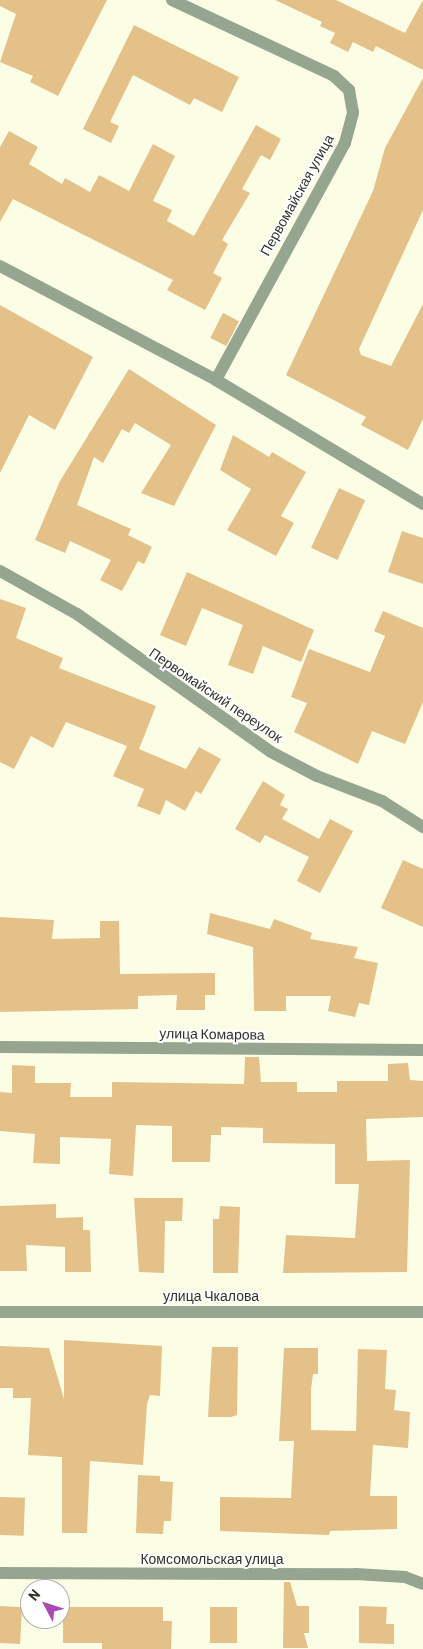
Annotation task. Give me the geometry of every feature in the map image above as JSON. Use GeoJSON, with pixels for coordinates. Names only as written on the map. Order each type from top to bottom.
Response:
{"type":"FeatureCollection","features":[{"type":"Feature","properties":{"kind":"street","name":"Первомайская улица"},"geometry":{"type":"LineString","coordinates":[[172,0],[334,76],[349,90],[353,113],[344,143],[216,380]]}},
{"type":"Feature","properties":{"kind":"street"},"geometry":{"type":"LineString","coordinates":[[0,266],[216,380],[423,504]]}},
{"type":"Feature","properties":{"kind":"street","name":"Первомайский переулок"},"geometry":{"type":"LineString","coordinates":[[0,571],[77,614],[271,752],[382,801],[423,827]]}},
{"type":"Feature","properties":{"kind":"street","name":"улица Комарова"},"geometry":{"type":"LineString","coordinates":[[0,1047],[423,1050]]}},
{"type":"Feature","properties":{"kind":"street","name":"улица Чкалова"},"geometry":{"type":"LineString","coordinates":[[0,1312],[423,1312]]}},
{"type":"Feature","properties":{"kind":"street","name":"Комсомольская улица"},"geometry":{"type":"LineString","coordinates":[[0,1573],[356,1574],[405,1577],[423,1584]]}},
{"type":"Feature","properties":{"kind":"building"},"geometry":{"type":"Polygon","coordinates":[[[0,0],[107,0],[58,96],[30,82],[33,76],[0,62],[16,14],[0,6],[0,0]]]}},
{"type":"Feature","properties":{"kind":"building"},"geometry":{"type":"Polygon","coordinates":[[[275,0],[336,0],[405,33],[423,0],[423,70],[376,46],[373,52],[353,42],[348,52],[330,43],[335,33],[320,26],[322,22],[275,0]]]}},
{"type":"Feature","properties":{"kind":"building"},"geometry":{"type":"Polygon","coordinates":[[[134,25],[239,77],[222,112],[194,98],[190,105],[133,75],[110,122],[119,126],[111,143],[83,129],[134,25]]]}},
{"type":"Feature","properties":{"kind":"building"},"geometry":{"type":"Polygon","coordinates":[[[423,78],[423,210],[359,349],[361,355],[391,366],[423,304],[423,419],[408,450],[361,425],[366,417],[286,375],[373,191],[385,148],[423,78]]]}},
{"type":"Feature","properties":{"kind":"building"},"geometry":{"type":"Polygon","coordinates":[[[256,125],[281,139],[270,160],[261,155],[242,189],[250,193],[222,240],[228,244],[213,273],[222,278],[205,310],[167,290],[173,280],[13,199],[0,222],[0,147],[9,131],[38,147],[29,164],[62,184],[65,178],[90,192],[99,175],[129,191],[153,144],[175,156],[153,201],[172,210],[167,221],[194,236],[256,125]]]}},
{"type":"Feature","properties":{"kind":"building"},"geometry":{"type":"Polygon","coordinates":[[[0,305],[93,357],[55,430],[29,415],[0,473],[0,305]]]}},
{"type":"Feature","properties":{"kind":"building"},"geometry":{"type":"Polygon","coordinates":[[[223,313],[239,321],[226,346],[210,338],[223,313]]]}},
{"type":"Feature","properties":{"kind":"building"},"geometry":{"type":"Polygon","coordinates":[[[129,369],[216,425],[174,506],[141,493],[171,445],[135,423],[129,433],[122,429],[103,463],[94,457],[77,505],[131,529],[128,535],[152,547],[144,564],[138,561],[122,591],[100,580],[111,560],[70,541],[65,553],[35,540],[60,481],[129,369]]]}},
{"type":"Feature","properties":{"kind":"building"},"geometry":{"type":"Polygon","coordinates":[[[233,435],[269,457],[272,452],[306,472],[281,516],[294,523],[276,556],[227,530],[251,489],[220,470],[233,435]]]}},
{"type":"Feature","properties":{"kind":"building"},"geometry":{"type":"Polygon","coordinates":[[[339,488],[365,500],[337,560],[311,548],[339,488]]]}},
{"type":"Feature","properties":{"kind":"building"},"geometry":{"type":"Polygon","coordinates":[[[402,531],[423,538],[423,584],[388,572],[402,531]]]}},
{"type":"Feature","properties":{"kind":"building"},"geometry":{"type":"Polygon","coordinates":[[[187,572],[314,630],[301,662],[263,646],[253,674],[228,665],[243,625],[202,608],[186,646],[160,635],[187,572]]]}},
{"type":"Feature","properties":{"kind":"building"},"geometry":{"type":"Polygon","coordinates":[[[0,599],[26,608],[16,638],[63,658],[59,668],[156,706],[139,749],[186,769],[199,747],[221,759],[201,794],[196,791],[185,811],[166,800],[160,815],[137,806],[144,789],[113,776],[127,746],[66,722],[53,748],[31,736],[14,769],[0,762],[0,599]]]}},
{"type":"Feature","properties":{"kind":"building"},"geometry":{"type":"Polygon","coordinates":[[[383,611],[423,628],[423,702],[405,744],[372,731],[358,764],[294,732],[307,703],[291,697],[309,649],[370,672],[385,636],[374,631],[383,611]]]}},
{"type":"Feature","properties":{"kind":"building"},"geometry":{"type":"Polygon","coordinates":[[[263,781],[285,795],[280,805],[288,809],[282,819],[319,839],[330,819],[353,831],[320,893],[297,881],[309,857],[265,835],[260,843],[235,829],[263,781]]]}},
{"type":"Feature","properties":{"kind":"building"},"geometry":{"type":"Polygon","coordinates":[[[403,860],[423,869],[423,927],[381,908],[403,860]]]}},
{"type":"Feature","properties":{"kind":"building"},"geometry":{"type":"Polygon","coordinates":[[[210,913],[270,929],[274,919],[312,933],[310,939],[358,947],[354,958],[378,963],[369,1005],[359,1003],[355,1017],[328,1011],[331,996],[286,996],[286,1011],[254,1011],[253,947],[207,934],[210,913]]]}},
{"type":"Feature","properties":{"kind":"building"},"geometry":{"type":"Polygon","coordinates":[[[0,917],[54,920],[52,939],[100,938],[100,921],[119,921],[120,974],[215,973],[215,995],[205,995],[205,1010],[176,1010],[177,995],[138,996],[138,1009],[0,1012],[0,917]]]}},
{"type":"Feature","properties":{"kind":"building"},"geometry":{"type":"Polygon","coordinates":[[[245,1057],[259,1057],[261,1082],[297,1082],[297,1092],[337,1092],[337,1081],[388,1081],[388,1064],[408,1063],[410,1080],[423,1081],[423,1117],[366,1119],[367,1161],[410,1160],[407,1272],[283,1273],[286,1235],[355,1238],[359,1184],[335,1184],[335,1144],[263,1143],[263,1128],[221,1127],[221,1135],[211,1135],[210,1162],[172,1162],[172,1126],[136,1125],[133,1176],[109,1174],[111,1139],[60,1137],[60,1164],[33,1163],[35,1134],[0,1131],[0,1092],[12,1093],[12,1065],[35,1066],[35,1083],[71,1083],[70,1097],[112,1097],[112,1082],[244,1084],[245,1057]]]}},
{"type":"Feature","properties":{"kind":"building"},"geometry":{"type":"Polygon","coordinates":[[[134,1198],[183,1198],[182,1221],[165,1221],[164,1273],[139,1272],[134,1198]]]}},
{"type":"Feature","properties":{"kind":"building"},"geometry":{"type":"Polygon","coordinates":[[[56,1204],[56,1218],[83,1217],[83,1230],[90,1230],[91,1272],[65,1272],[65,1247],[26,1245],[27,1271],[0,1271],[0,1206],[56,1204]]]}},
{"type":"Feature","properties":{"kind":"building"},"geometry":{"type":"Polygon","coordinates":[[[220,1206],[240,1207],[238,1273],[213,1273],[213,1219],[219,1219],[220,1206]]]}},
{"type":"Feature","properties":{"kind":"building"},"geometry":{"type":"Polygon","coordinates":[[[64,1340],[162,1346],[160,1396],[150,1395],[147,1404],[143,1465],[90,1461],[87,1533],[62,1533],[62,1457],[28,1455],[31,1398],[13,1398],[13,1388],[0,1388],[0,1346],[49,1348],[64,1399],[64,1340]]]}},
{"type":"Feature","properties":{"kind":"building"},"geometry":{"type":"Polygon","coordinates":[[[212,1347],[238,1347],[237,1415],[231,1417],[208,1417],[212,1347]]]}},
{"type":"Feature","properties":{"kind":"building"},"geometry":{"type":"Polygon","coordinates":[[[284,1348],[318,1348],[318,1374],[313,1374],[311,1389],[311,1430],[356,1431],[358,1349],[387,1350],[385,1389],[396,1390],[394,1410],[410,1412],[408,1448],[373,1445],[370,1496],[397,1496],[397,1529],[330,1531],[329,1535],[220,1531],[220,1497],[291,1498],[294,1441],[279,1441],[284,1348]]]}},
{"type":"Feature","properties":{"kind":"building"},"geometry":{"type":"Polygon","coordinates":[[[138,1475],[160,1476],[160,1481],[173,1482],[171,1521],[164,1521],[163,1534],[136,1533],[138,1475]]]}},
{"type":"Feature","properties":{"kind":"building"},"geometry":{"type":"Polygon","coordinates":[[[0,1497],[25,1498],[24,1536],[0,1535],[0,1497]]]}},
{"type":"Feature","properties":{"kind":"building"},"geometry":{"type":"Polygon","coordinates":[[[284,1582],[290,1582],[297,1606],[309,1606],[309,1633],[304,1633],[308,1648],[283,1648],[284,1582]]]}},
{"type":"Feature","properties":{"kind":"building"},"geometry":{"type":"Polygon","coordinates":[[[0,1606],[20,1607],[20,1644],[0,1643],[0,1606]]]}},
{"type":"Feature","properties":{"kind":"building"},"geometry":{"type":"Polygon","coordinates":[[[359,1606],[387,1607],[386,1624],[394,1624],[394,1644],[359,1643],[359,1606]]]}},
{"type":"Feature","properties":{"kind":"building"},"geometry":{"type":"Polygon","coordinates":[[[70,1607],[163,1607],[163,1621],[172,1621],[171,1649],[102,1649],[102,1643],[63,1643],[63,1629],[70,1629],[70,1607]]]}},
{"type":"Feature","properties":{"kind":"building"},"geometry":{"type":"Polygon","coordinates":[[[210,1607],[237,1607],[237,1643],[210,1643],[210,1607]]]}}]}
